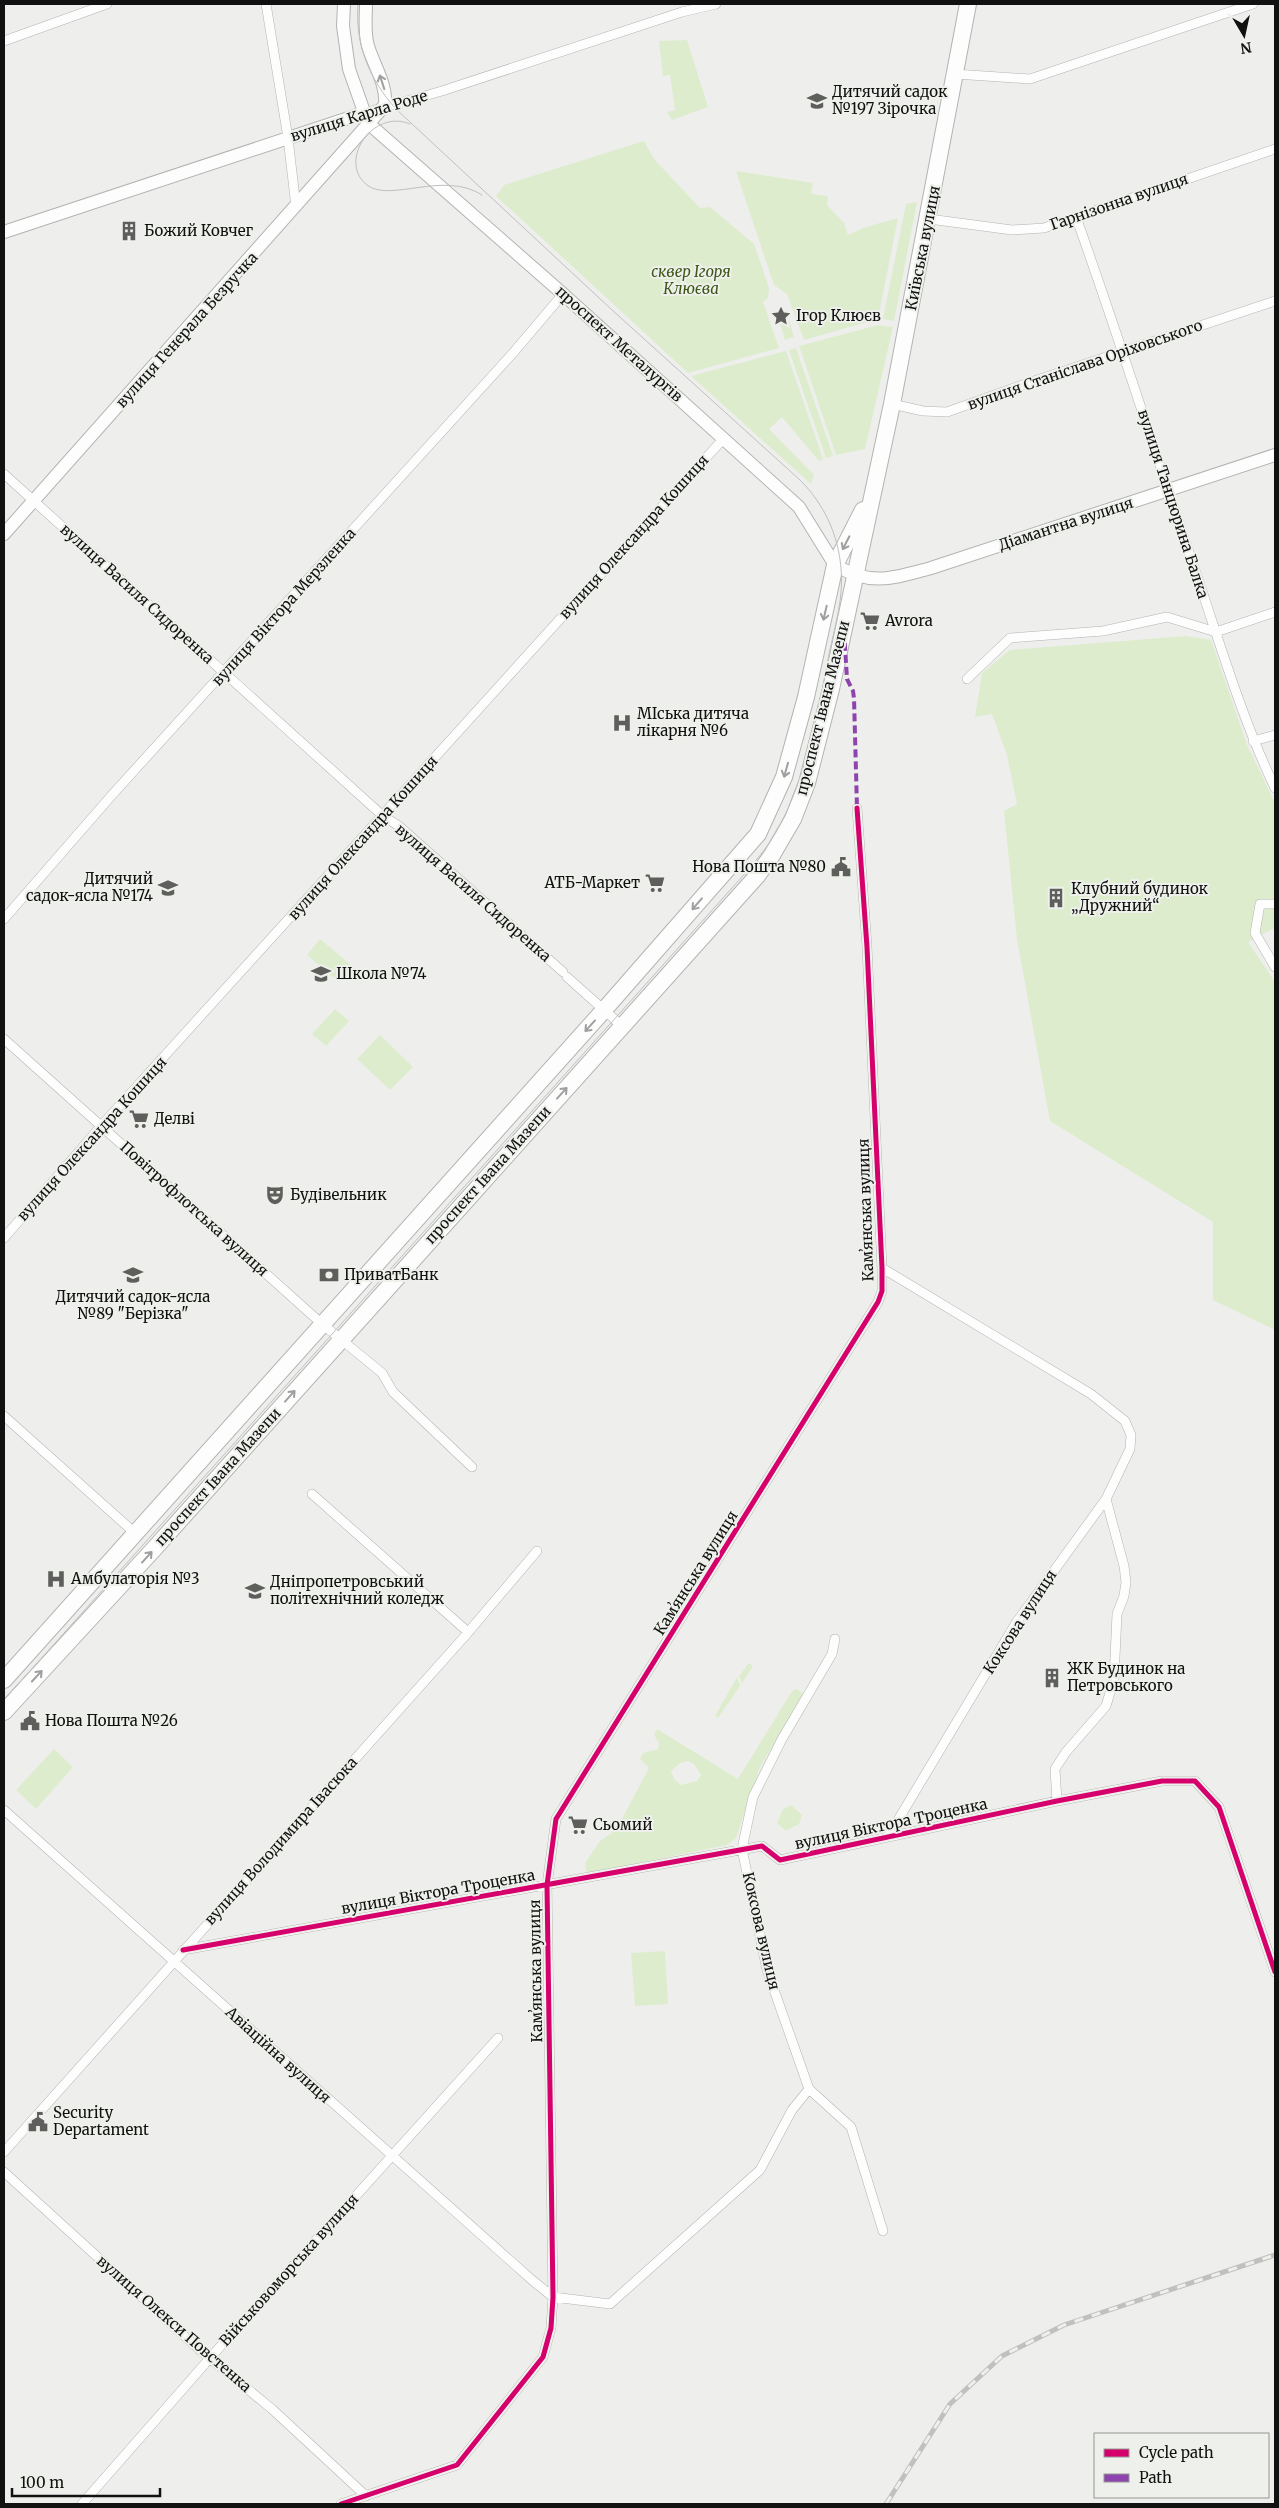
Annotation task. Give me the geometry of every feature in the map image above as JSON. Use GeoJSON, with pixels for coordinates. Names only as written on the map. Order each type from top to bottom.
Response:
{"type":"FeatureCollection","features":[{"type":"Feature","properties":{"kind":"highway","name":"Київська вулиця"},"geometry":{"type":"LineString","coordinates":[[856,574],[929,218],[955,74],[964,5]]}},
{"type":"Feature","properties":{"kind":"highway","name":"Київська вулиця"},"geometry":{"type":"LineString","coordinates":[[835,565],[873,490]]}},
{"type":"Feature","properties":{"kind":"highway","name":"проспект Івана Мазепи"},"geometry":{"type":"LineString","coordinates":[[4,1680],[604,1010],[758,834],[786,768],[806,697],[835,565]]}},
{"type":"Feature","properties":{"kind":"highway","name":"проспект Івана Мазепи"},"geometry":{"type":"LineString","coordinates":[[4,1712],[128,1578],[340,1339],[757,876],[772,855],[793,818],[807,783],[856,574]]}},
{"type":"Feature","properties":{"kind":"street"},"geometry":{"type":"LineString","coordinates":[[4,41],[107,4]]}},
{"type":"Feature","properties":{"kind":"street"},"geometry":{"type":"LineString","coordinates":[[266,4],[288,138],[296,207]]}},
{"type":"Feature","properties":{"kind":"street","name":"проспект Металургів"},"geometry":{"type":"LineString","coordinates":[[344,4],[343,26],[349,69],[366,118],[799,507],[835,565]]}},
{"type":"Feature","properties":{"kind":"street"},"geometry":{"type":"LineString","coordinates":[[366,4],[365,26],[368,45],[383,84],[386,105],[366,118]]}},
{"type":"Feature","properties":{"kind":"street","name":"вулиця Карла Роде"},"geometry":{"type":"LineString","coordinates":[[386,105],[442,91],[672,16],[716,4]]}},
{"type":"Feature","properties":{"kind":"street"},"geometry":{"type":"LineString","coordinates":[[955,74],[1030,79],[1253,4]]}},
{"type":"Feature","properties":{"kind":"street","name":"вулиця Карла Роде"},"geometry":{"type":"LineString","coordinates":[[4,232],[288,138],[366,118]]}},
{"type":"Feature","properties":{"kind":"street","name":"вулиця Генерала Безручка"},"geometry":{"type":"LineString","coordinates":[[4,534],[296,207],[366,118]]}},
{"type":"Feature","properties":{"kind":"street","name":"Гарнізонна вулиця"},"geometry":{"type":"LineString","coordinates":[[929,218],[1012,230],[1044,228],[1275,149]]}},
{"type":"Feature","properties":{"kind":"street","name":"вулиця Танцюрина Балка"},"geometry":{"type":"LineString","coordinates":[[1076,217],[1124,352],[1168,490],[1253,741],[1275,788]]}},
{"type":"Feature","properties":{"kind":"street","name":"вулиця Віктора Мерзленка"},"geometry":{"type":"LineString","coordinates":[[4,919],[112,795],[226,672],[513,353],[563,294]]}},
{"type":"Feature","properties":{"kind":"street","name":"вулиця Станіслава Оріховського"},"geometry":{"type":"LineString","coordinates":[[892,404],[923,411],[947,412],[1275,301]]}},
{"type":"Feature","properties":{"kind":"street","name":"вулиця Олександра Кошиця"},"geometry":{"type":"LineString","coordinates":[[4,1238],[102,1125],[724,438]]}},
{"type":"Feature","properties":{"kind":"street","name":"Діамантна вулиця"},"geometry":{"type":"LineString","coordinates":[[856,574],[888,580],[931,568],[1275,455]]}},
{"type":"Feature","properties":{"kind":"street","name":"вулиця Василя Сидоренка"},"geometry":{"type":"LineString","coordinates":[[4,474],[33,502],[226,672],[383,816],[399,826],[622,1026]]}},
{"type":"Feature","properties":{"kind":"street"},"geometry":{"type":"LineString","coordinates":[[835,565],[856,574]]}},
{"type":"Feature","properties":{"kind":"street"},"geometry":{"type":"LineString","coordinates":[[967,679],[1010,638],[1103,631],[1167,617],[1216,632],[1275,612]]}},
{"type":"Feature","properties":{"kind":"street"},"geometry":{"type":"LineString","coordinates":[[1253,741],[1275,735]]}},
{"type":"Feature","properties":{"kind":"street","name":"Камʼянська вулиця"},"geometry":{"type":"LineString","coordinates":[[366,2496],[456,2465],[543,2357],[551,2328],[553,2297],[547,1885],[556,1819],[861,1331],[878,1302],[882,1291],[866,947],[857,808]]}},
{"type":"Feature","properties":{"kind":"street"},"geometry":{"type":"LineString","coordinates":[[1275,904],[1260,904],[1255,933],[1275,967]]}},
{"type":"Feature","properties":{"kind":"street","name":"Повітрофлотська вулиця"},"geometry":{"type":"LineString","coordinates":[[4,1039],[340,1339],[382,1373],[393,1392],[472,1467]]}},
{"type":"Feature","properties":{"kind":"street","name":"Коксова вулиця"},"geometry":{"type":"LineString","coordinates":[[882,1268],[1084,1389],[1125,1421],[1131,1435],[1130,1449],[1106,1499],[1016,1623],[889,1835]]}},
{"type":"Feature","properties":{"kind":"street"},"geometry":{"type":"LineString","coordinates":[[4,1416],[136,1534]]}},
{"type":"Feature","properties":{"kind":"street"},"geometry":{"type":"LineString","coordinates":[[312,1494],[468,1632]]}},
{"type":"Feature","properties":{"kind":"street"},"geometry":{"type":"LineString","coordinates":[[1057,1801],[1055,1770],[1066,1752],[1106,1706],[1114,1679],[1117,1614],[1124,1596],[1126,1582],[1106,1499]]}},
{"type":"Feature","properties":{"kind":"street","name":"вулиця Володимира Івасюка"},"geometry":{"type":"LineString","coordinates":[[4,2152],[468,1632],[537,1552]]}},
{"type":"Feature","properties":{"kind":"street","name":"Коксова вулиця"},"geometry":{"type":"LineString","coordinates":[[835,1639],[832,1654],[782,1739],[753,1797],[742,1849],[767,1970],[809,2089],[851,2127],[883,2231]]}},
{"type":"Feature","properties":{"kind":"street","name":"вулиця Віктора Троценка"},"geometry":{"type":"LineString","coordinates":[[183,1950],[742,1849],[762,1846],[780,1860],[889,1835],[1162,1781],[1195,1782],[1219,1807],[1275,1972]]}},
{"type":"Feature","properties":{"kind":"street","name":"Авіаційна вулиця"},"geometry":{"type":"LineString","coordinates":[[4,1810],[553,2297]]}},
{"type":"Feature","properties":{"kind":"street","name":"Військовоморська вулиця"},"geometry":{"type":"LineString","coordinates":[[82,2504],[210,2358],[498,2038]]}},
{"type":"Feature","properties":{"kind":"street"},"geometry":{"type":"LineString","coordinates":[[553,2297],[610,2304],[760,2170],[792,2110],[809,2089]]}},
{"type":"Feature","properties":{"kind":"street","name":"вулиця Олекси Повстенка"},"geometry":{"type":"LineString","coordinates":[[4,2172],[210,2358],[272,2409],[366,2496]]}},
{"type":"Feature","properties":{"kind":"street"},"geometry":{"type":"LineString","coordinates":[[341,2504],[366,2496]]}},
{"type":"Feature","properties":{"kind":"green space"},"geometry":{"type":"Polygon","coordinates":[[[687,40],[708,107],[672,120],[667,112],[675,110],[670,75],[663,76],[659,41],[687,40]]]}},
{"type":"Feature","properties":{"kind":"green space","name":"сквер Ігоря Клюєва"},"geometry":{"type":"Polygon","coordinates":[[[644,141],[654,159],[700,208],[710,207],[754,244],[769,288],[768,298],[763,302],[779,348],[688,373],[496,196],[504,185],[644,141]]]}},
{"type":"Feature","properties":{"kind":"green space","name":"сквер Ігоря Клюєва"},"geometry":{"type":"Polygon","coordinates":[[[736,171],[813,183],[811,194],[828,196],[827,205],[844,223],[848,235],[866,227],[898,218],[878,319],[804,340],[787,294],[774,285],[736,171]]]}},
{"type":"Feature","properties":{"kind":"green space"},"geometry":{"type":"Polygon","coordinates":[[[917,202],[894,321],[883,319],[906,204],[917,202]]]}},
{"type":"Feature","properties":{"kind":"green space"},"geometry":{"type":"Polygon","coordinates":[[[789,321],[794,337],[785,340],[780,324],[789,321]]]}},
{"type":"Feature","properties":{"kind":"green space"},"geometry":{"type":"Polygon","coordinates":[[[878,325],[893,327],[865,449],[836,455],[799,346],[878,325]]]}},
{"type":"Feature","properties":{"kind":"green space"},"geometry":{"type":"Polygon","coordinates":[[[796,348],[833,456],[826,458],[789,350],[796,348]]]}},
{"type":"Feature","properties":{"kind":"green space"},"geometry":{"type":"Polygon","coordinates":[[[786,351],[823,459],[819,461],[782,417],[769,429],[814,475],[811,484],[691,376],[786,351]]]}},
{"type":"Feature","properties":{"kind":"green space"},"geometry":{"type":"Polygon","coordinates":[[[1186,636],[1211,640],[1247,745],[1275,803],[1275,928],[1248,942],[1275,982],[1275,1330],[1213,1300],[1213,1222],[1050,1121],[1017,939],[1004,811],[1017,804],[1007,755],[992,714],[975,717],[982,673],[1010,650],[1186,636]]]}},
{"type":"Feature","properties":{"kind":"green space"},"geometry":{"type":"Polygon","coordinates":[[[320,939],[350,964],[337,980],[307,955],[320,939]]]}},
{"type":"Feature","properties":{"kind":"green space"},"geometry":{"type":"Polygon","coordinates":[[[335,1009],[349,1021],[326,1046],[312,1034],[335,1009]]]}},
{"type":"Feature","properties":{"kind":"green space"},"geometry":{"type":"Polygon","coordinates":[[[380,1035],[413,1067],[390,1090],[357,1059],[380,1035]]]}},
{"type":"Feature","properties":{"kind":"green space"},"geometry":{"type":"Polygon","coordinates":[[[749,1663],[753,1666],[742,1683],[739,1676],[749,1663]]]}},
{"type":"Feature","properties":{"kind":"green space"},"geometry":{"type":"Polygon","coordinates":[[[737,1677],[740,1686],[718,1718],[715,1716],[737,1677]]]}},
{"type":"Feature","properties":{"kind":"green space"},"geometry":{"type":"Polygon","coordinates":[[[796,1689],[803,1693],[803,1696],[760,1767],[736,1838],[727,1845],[590,1873],[586,1871],[585,1863],[600,1841],[616,1830],[649,1768],[640,1759],[643,1753],[658,1749],[659,1743],[654,1735],[657,1729],[738,1779],[792,1691],[796,1689]],[[688,1761],[680,1763],[671,1771],[674,1779],[681,1785],[697,1781],[701,1775],[694,1764],[688,1761]]]}},
{"type":"Feature","properties":{"kind":"green space"},"geometry":{"type":"Polygon","coordinates":[[[54,1749],[73,1767],[36,1809],[16,1790],[54,1749]]]}},
{"type":"Feature","properties":{"kind":"green space"},"geometry":{"type":"Polygon","coordinates":[[[791,1805],[802,1815],[799,1824],[786,1831],[777,1823],[783,1809],[791,1805]]]}},
{"type":"Feature","properties":{"kind":"green space"},"geometry":{"type":"Polygon","coordinates":[[[665,1951],[668,2004],[635,2006],[631,1953],[665,1951]]]}},
{"type":"Feature","properties":{"kind":"tram line"},"geometry":{"type":"LineString","coordinates":[[4,1700],[749,869],[770,842],[792,799],[808,751],[820,701],[838,611],[842,579],[837,543],[823,509],[800,480],[611,309],[396,109],[378,86],[366,60],[359,33],[358,4]]}},
{"type":"Feature","properties":{"kind":"tram line"},"geometry":{"type":"LineString","coordinates":[[410,124],[396,121],[383,123],[372,130],[363,140],[358,151],[356,163],[359,175],[367,185],[377,190],[389,191],[451,185],[467,188],[482,195]]}},
{"type":"Feature","properties":{"kind":"railway"},"geometry":{"type":"LineString","coordinates":[[886,2504],[950,2404],[1002,2356],[1064,2325],[1275,2255]]}},
{"type":"Feature","properties":{"kind":"marked path"},"geometry":{"type":"LineString","coordinates":[[844,631],[847,679],[854,698],[857,808]]}},
{"type":"Feature","properties":{"kind":"cycle path"},"geometry":{"type":"LineString","coordinates":[[341,2504],[457,2465],[543,2357],[551,2328],[553,2297],[547,1885],[556,1819],[878,1302],[882,1291],[867,947],[857,808]]}},
{"type":"Feature","properties":{"kind":"cycle path"},"geometry":{"type":"LineString","coordinates":[[183,1950],[762,1846],[780,1860],[1057,1801],[1162,1781],[1195,1781],[1219,1807],[1275,1972]]}},
{"type":"Feature","properties":{"kind":"place","name":"Дитячий садок №197 Зірочка"},"geometry":{"type":"Point","coordinates":[817,101]}},
{"type":"Feature","properties":{"kind":"place","name":"Божий Ковчег"},"geometry":{"type":"Point","coordinates":[129,231]}},
{"type":"Feature","properties":{"kind":"place","name":"Ігор Клюєв"},"geometry":{"type":"Point","coordinates":[781,316]}},
{"type":"Feature","properties":{"kind":"place","name":"Avrora"},"geometry":{"type":"Point","coordinates":[870,621]}},
{"type":"Feature","properties":{"kind":"place","name":"МІська дитяча лікарня №6"},"geometry":{"type":"Point","coordinates":[622,723]}},
{"type":"Feature","properties":{"kind":"place","name":"Нова Пошта №80"},"geometry":{"type":"Point","coordinates":[841,867]}},
{"type":"Feature","properties":{"kind":"place","name":"АТБ-Маркет"},"geometry":{"type":"Point","coordinates":[655,883]}},
{"type":"Feature","properties":{"kind":"place","name":"Дитячий садок-ясла №174"},"geometry":{"type":"Point","coordinates":[168,888]}},
{"type":"Feature","properties":{"kind":"place","name":"Клубний будинок „Дружний“"},"geometry":{"type":"Point","coordinates":[1056,898]}},
{"type":"Feature","properties":{"kind":"place","name":"Школа №74"},"geometry":{"type":"Point","coordinates":[321,974]}},
{"type":"Feature","properties":{"kind":"place","name":"Делві"},"geometry":{"type":"Point","coordinates":[139,1119]}},
{"type":"Feature","properties":{"kind":"place","name":"Будівельник"},"geometry":{"type":"Point","coordinates":[275,1195]}},
{"type":"Feature","properties":{"kind":"place","name":"Дитячий садок-ясла №89 \"Берізка\""},"geometry":{"type":"Point","coordinates":[133,1275]}},
{"type":"Feature","properties":{"kind":"place","name":"ПриватБанк"},"geometry":{"type":"Point","coordinates":[329,1275]}},
{"type":"Feature","properties":{"kind":"place","name":"Амбулаторія №3"},"geometry":{"type":"Point","coordinates":[56,1579]}},
{"type":"Feature","properties":{"kind":"place","name":"Дніпропетровський політехнічний коледж"},"geometry":{"type":"Point","coordinates":[255,1591]}},
{"type":"Feature","properties":{"kind":"place","name":"ЖК Будинок на Петровського"},"geometry":{"type":"Point","coordinates":[1052,1678]}},
{"type":"Feature","properties":{"kind":"place","name":"Нова Пошта №26"},"geometry":{"type":"Point","coordinates":[30,1721]}},
{"type":"Feature","properties":{"kind":"place","name":"Сьомий"},"geometry":{"type":"Point","coordinates":[578,1825]}},
{"type":"Feature","properties":{"kind":"place","name":"Security Departament"},"geometry":{"type":"Point","coordinates":[38,2122]}}]}
